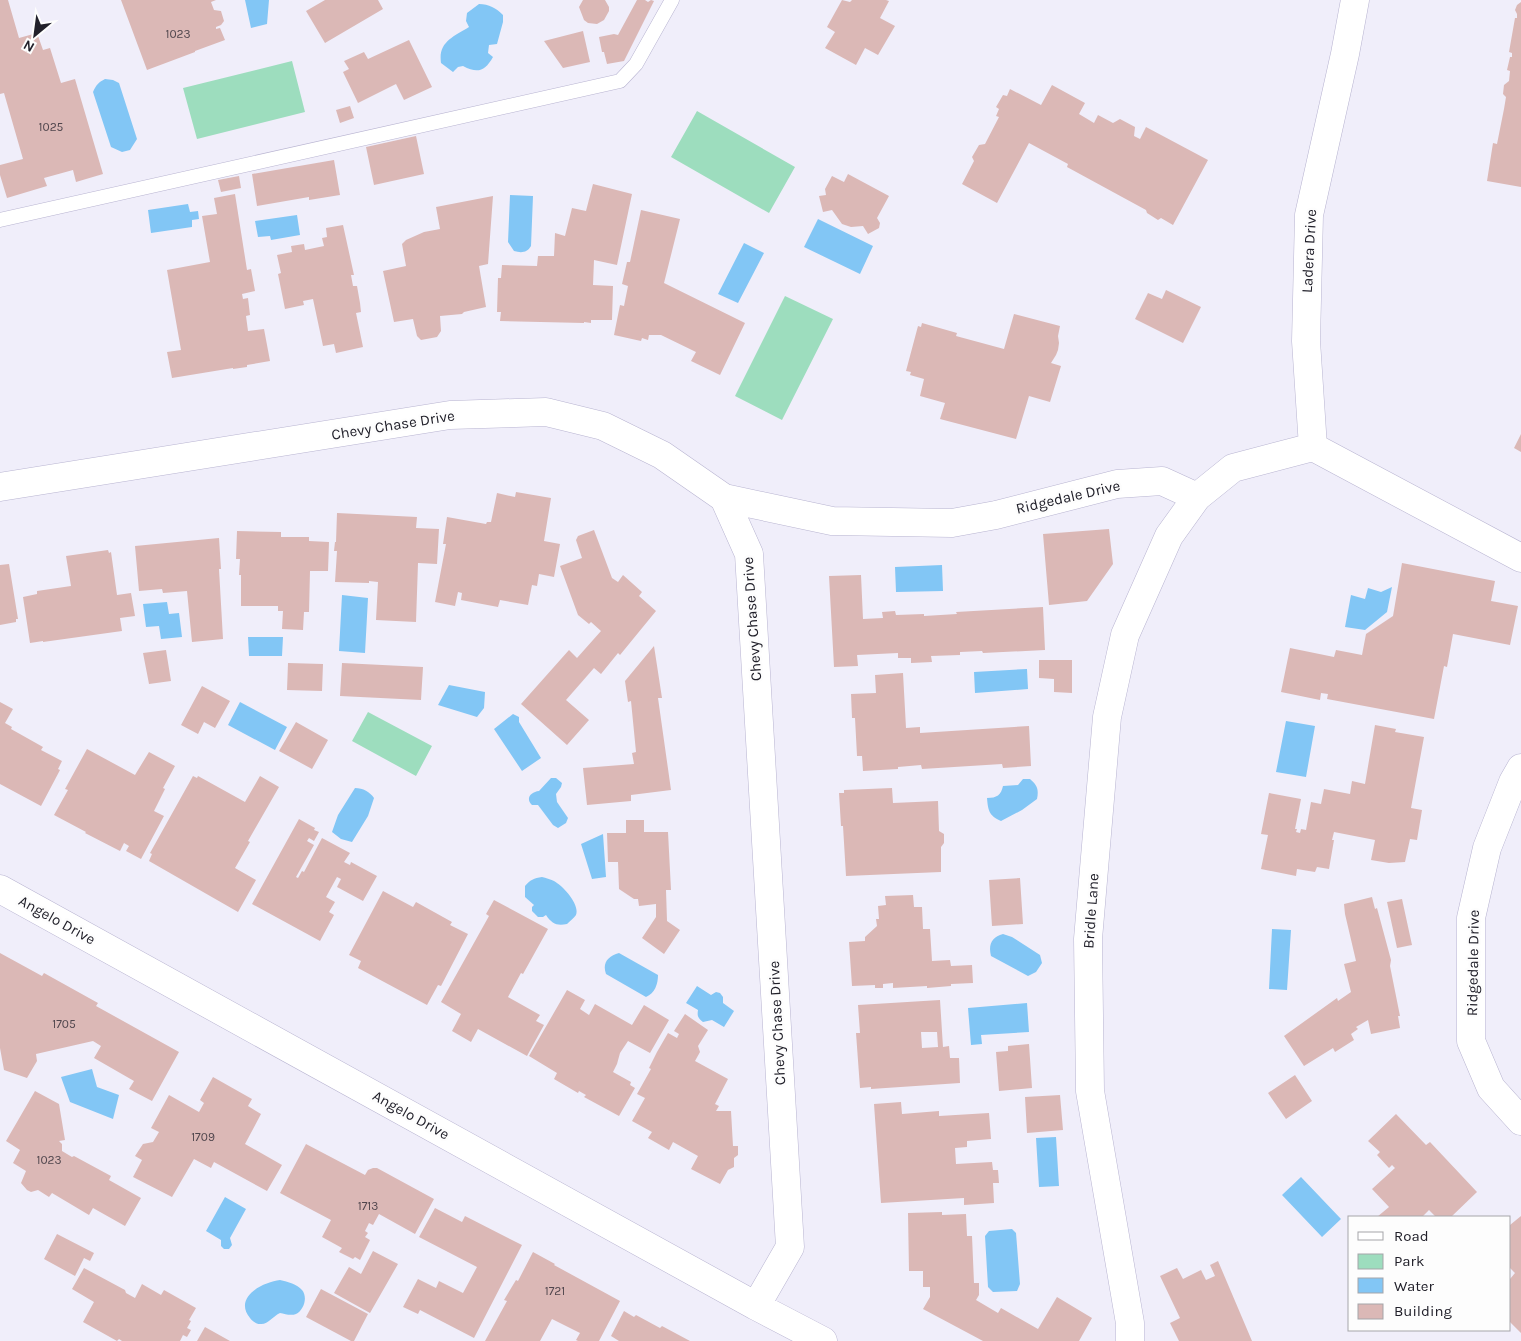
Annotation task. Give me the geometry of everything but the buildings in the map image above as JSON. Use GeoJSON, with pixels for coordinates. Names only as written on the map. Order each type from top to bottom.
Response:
{"type":"FeatureCollection","features":[{"type":"Feature","properties":{"kind":"street","name":"Ladera Drive"},"geometry":{"type":"LineString","coordinates":[[1313,447],[1306,342],[1309,215],[1345,54],[1355,0]]}},
{"type":"Feature","properties":{"kind":"street","name":"Chevy Chase Drive"},"geometry":{"type":"LineString","coordinates":[[0,487],[450,415],[546,412],[603,426],[628,438],[662,455],[724,498],[749,554],[790,1248],[756,1306]]}},
{"type":"Feature","properties":{"kind":"street"},"geometry":{"type":"LineString","coordinates":[[1197,497],[1233,468],[1313,447],[1521,558]]}},
{"type":"Feature","properties":{"kind":"street","name":"Ridgedale Drive"},"geometry":{"type":"LineString","coordinates":[[724,498],[832,521],[952,523],[996,515],[1117,484],[1162,481],[1197,497]]}},
{"type":"Feature","properties":{"kind":"street","name":"Bridle Lane"},"geometry":{"type":"LineString","coordinates":[[1130,1341],[1130,1323],[1090,1091],[1089,929],[1107,718],[1125,635],[1169,536],[1197,497]]}},
{"type":"Feature","properties":{"kind":"street","name":"Ridgedale Drive"},"geometry":{"type":"LineString","coordinates":[[1521,768],[1513,782],[1487,848],[1471,918],[1471,1041],[1491,1088],[1521,1121]]}},
{"type":"Feature","properties":{"kind":"street","name":"Angelo Drive"},"geometry":{"type":"LineString","coordinates":[[0,889],[756,1306],[824,1341]]}},
{"type":"Feature","properties":{"kind":"lane"},"geometry":{"type":"LineString","coordinates":[[0,220],[620,81],[636,64],[672,0]]}},
{"type":"Feature","properties":{"kind":"green space"},"geometry":{"type":"Polygon","coordinates":[[[292,61],[305,112],[197,139],[183,88],[292,61]]]}},
{"type":"Feature","properties":{"kind":"green space"},"geometry":{"type":"Polygon","coordinates":[[[697,111],[795,167],[769,213],[671,157],[697,111]]]}},
{"type":"Feature","properties":{"kind":"green space"},"geometry":{"type":"Polygon","coordinates":[[[785,296],[833,319],[782,420],[735,396],[785,296]]]}},
{"type":"Feature","properties":{"kind":"green space"},"geometry":{"type":"Polygon","coordinates":[[[368,712],[432,746],[416,776],[352,741],[368,712]]]}},
{"type":"Feature","properties":{"kind":"water"},"geometry":{"type":"Polygon","coordinates":[[[245,0],[269,0],[267,24],[251,28],[245,0]]]}},
{"type":"Feature","properties":{"kind":"water"},"geometry":{"type":"Polygon","coordinates":[[[479,4],[492,7],[503,15],[497,44],[489,45],[488,53],[493,57],[481,70],[473,70],[463,66],[458,67],[453,72],[441,63],[442,50],[452,37],[469,27],[466,21],[467,13],[479,4]]]}},
{"type":"Feature","properties":{"kind":"water"},"geometry":{"type":"Polygon","coordinates":[[[105,79],[119,83],[137,139],[130,150],[122,152],[111,147],[93,92],[95,87],[105,79]]]}},
{"type":"Feature","properties":{"kind":"water"},"geometry":{"type":"Polygon","coordinates":[[[510,195],[533,196],[531,246],[524,252],[514,251],[508,242],[510,195]]]}},
{"type":"Feature","properties":{"kind":"water"},"geometry":{"type":"Polygon","coordinates":[[[188,204],[190,212],[198,211],[199,219],[192,220],[192,227],[151,233],[148,210],[188,204]]]}},
{"type":"Feature","properties":{"kind":"water"},"geometry":{"type":"Polygon","coordinates":[[[297,215],[300,235],[271,240],[270,236],[258,237],[255,221],[297,215]]]}},
{"type":"Feature","properties":{"kind":"water"},"geometry":{"type":"Polygon","coordinates":[[[818,219],[873,246],[860,274],[804,247],[818,219]]]}},
{"type":"Feature","properties":{"kind":"water"},"geometry":{"type":"Polygon","coordinates":[[[744,243],[764,253],[738,303],[718,294],[744,243]]]}},
{"type":"Feature","properties":{"kind":"water"},"geometry":{"type":"Polygon","coordinates":[[[942,565],[943,591],[896,592],[895,567],[942,565]]]}},
{"type":"Feature","properties":{"kind":"water"},"geometry":{"type":"Polygon","coordinates":[[[1392,587],[1387,612],[1365,630],[1345,627],[1351,595],[1365,599],[1368,588],[1381,592],[1392,587]]]}},
{"type":"Feature","properties":{"kind":"water"},"geometry":{"type":"Polygon","coordinates":[[[342,595],[368,598],[365,653],[339,651],[342,595]]]}},
{"type":"Feature","properties":{"kind":"water"},"geometry":{"type":"Polygon","coordinates":[[[167,602],[169,614],[179,613],[182,637],[161,639],[159,626],[146,627],[143,604],[167,602]]]}},
{"type":"Feature","properties":{"kind":"water"},"geometry":{"type":"Polygon","coordinates":[[[248,637],[283,637],[282,656],[249,656],[248,637]]]}},
{"type":"Feature","properties":{"kind":"water"},"geometry":{"type":"Polygon","coordinates":[[[1027,669],[1028,689],[975,693],[974,672],[1027,669]]]}},
{"type":"Feature","properties":{"kind":"water"},"geometry":{"type":"Polygon","coordinates":[[[449,685],[485,692],[484,708],[477,717],[438,705],[449,685]]]}},
{"type":"Feature","properties":{"kind":"water"},"geometry":{"type":"Polygon","coordinates":[[[240,702],[287,727],[275,750],[228,725],[240,702]]]}},
{"type":"Feature","properties":{"kind":"water"},"geometry":{"type":"Polygon","coordinates":[[[513,714],[519,717],[519,722],[541,758],[522,771],[494,729],[513,714]]]}},
{"type":"Feature","properties":{"kind":"water"},"geometry":{"type":"Polygon","coordinates":[[[1286,721],[1315,726],[1306,777],[1276,772],[1286,721]]]}},
{"type":"Feature","properties":{"kind":"water"},"geometry":{"type":"Polygon","coordinates":[[[551,778],[556,778],[562,783],[556,794],[557,802],[568,818],[566,823],[558,828],[553,825],[538,805],[532,805],[529,800],[531,794],[539,791],[551,778]]]}},
{"type":"Feature","properties":{"kind":"water"},"geometry":{"type":"Polygon","coordinates":[[[1023,779],[1030,779],[1036,785],[1038,790],[1037,799],[1022,810],[1001,821],[994,817],[989,809],[987,798],[998,795],[1003,786],[1018,785],[1023,779]]]}},
{"type":"Feature","properties":{"kind":"water"},"geometry":{"type":"Polygon","coordinates":[[[355,788],[366,791],[374,798],[368,816],[352,842],[341,839],[332,832],[338,815],[355,788]]]}},
{"type":"Feature","properties":{"kind":"water"},"geometry":{"type":"Polygon","coordinates":[[[603,834],[606,877],[592,879],[581,844],[603,834]]]}},
{"type":"Feature","properties":{"kind":"water"},"geometry":{"type":"Polygon","coordinates":[[[542,877],[558,883],[576,906],[576,915],[567,924],[555,924],[546,915],[538,917],[532,911],[534,905],[525,897],[525,886],[532,880],[542,877]]]}},
{"type":"Feature","properties":{"kind":"water"},"geometry":{"type":"Polygon","coordinates":[[[1272,929],[1291,930],[1287,990],[1269,989],[1272,929]]]}},
{"type":"Feature","properties":{"kind":"water"},"geometry":{"type":"Polygon","coordinates":[[[1003,934],[1012,937],[1040,955],[1042,963],[1036,972],[1028,976],[991,956],[990,948],[992,942],[996,937],[1003,934]]]}},
{"type":"Feature","properties":{"kind":"water"},"geometry":{"type":"Polygon","coordinates":[[[619,953],[658,975],[652,993],[646,997],[606,974],[605,963],[612,956],[619,953]]]}},
{"type":"Feature","properties":{"kind":"water"},"geometry":{"type":"Polygon","coordinates":[[[697,986],[711,995],[716,992],[720,993],[723,997],[723,1003],[734,1011],[724,1027],[712,1020],[703,1022],[698,1017],[698,1010],[686,1003],[697,986]]]}},
{"type":"Feature","properties":{"kind":"water"},"geometry":{"type":"Polygon","coordinates":[[[1027,1003],[1029,1032],[981,1035],[982,1044],[971,1045],[968,1008],[1027,1003]]]}},
{"type":"Feature","properties":{"kind":"water"},"geometry":{"type":"Polygon","coordinates":[[[92,1069],[97,1087],[119,1095],[113,1119],[70,1102],[61,1077],[92,1069]]]}},
{"type":"Feature","properties":{"kind":"water"},"geometry":{"type":"Polygon","coordinates":[[[1056,1137],[1059,1186],[1039,1187],[1036,1138],[1056,1137]]]}},
{"type":"Feature","properties":{"kind":"water"},"geometry":{"type":"Polygon","coordinates":[[[1301,1177],[1341,1219],[1322,1237],[1282,1195],[1301,1177]]]}},
{"type":"Feature","properties":{"kind":"water"},"geometry":{"type":"Polygon","coordinates":[[[225,1197],[246,1209],[230,1238],[232,1245],[229,1249],[224,1249],[221,1246],[221,1240],[206,1231],[225,1197]]]}},
{"type":"Feature","properties":{"kind":"water"},"geometry":{"type":"Polygon","coordinates":[[[1012,1229],[1016,1233],[1020,1284],[1017,1291],[993,1292],[988,1287],[985,1236],[989,1231],[1012,1229]]]}},
{"type":"Feature","properties":{"kind":"water"},"geometry":{"type":"Polygon","coordinates":[[[280,1280],[289,1282],[302,1290],[305,1300],[301,1310],[294,1315],[280,1313],[263,1324],[254,1322],[246,1310],[245,1303],[248,1297],[259,1287],[280,1280]]]}}]}
